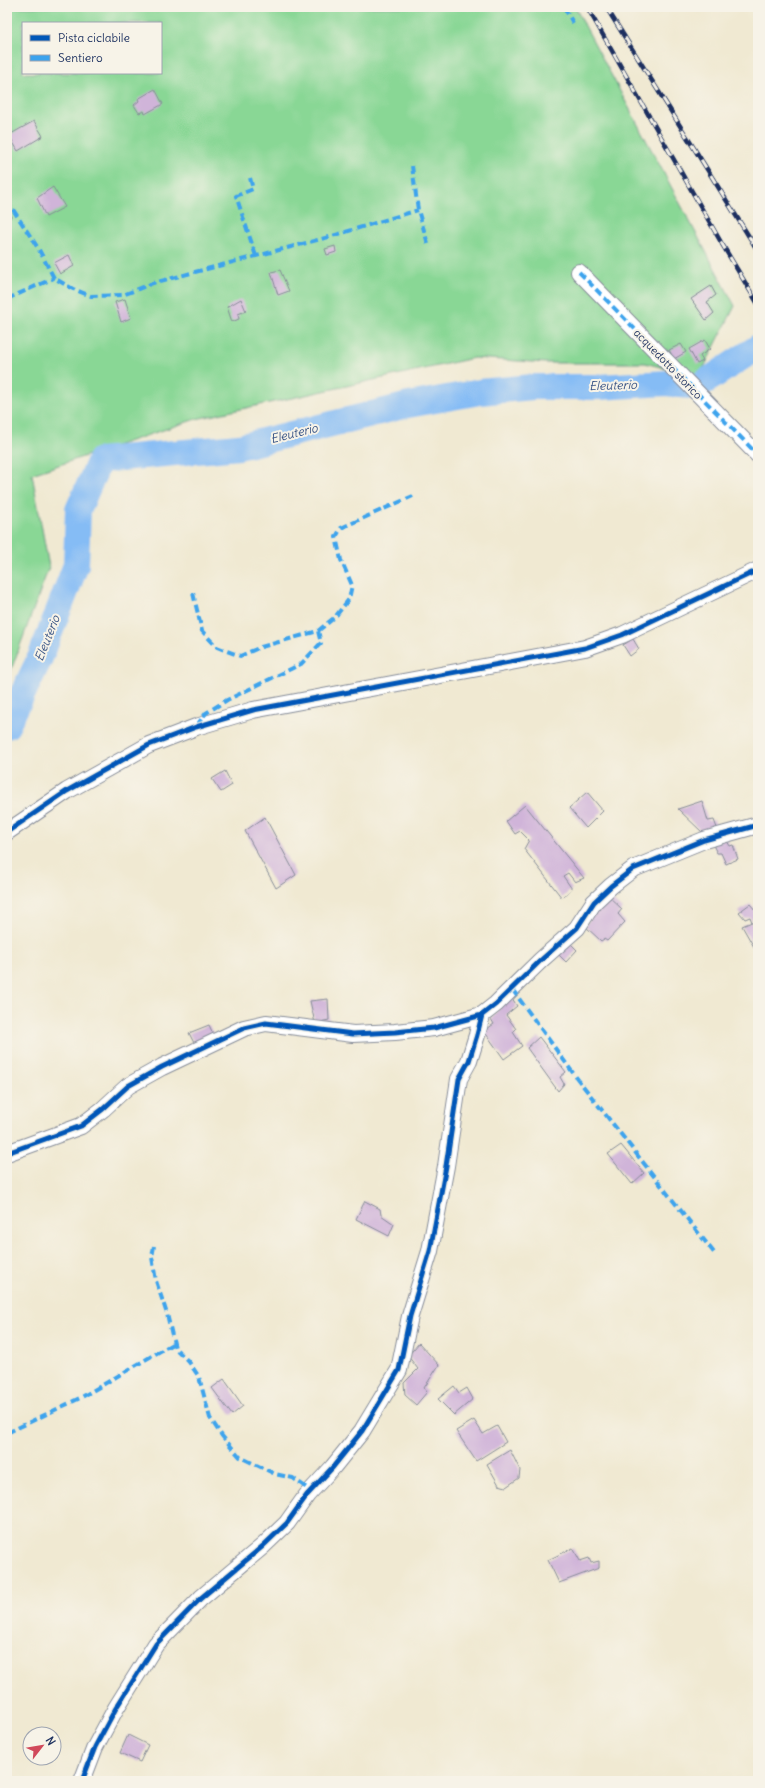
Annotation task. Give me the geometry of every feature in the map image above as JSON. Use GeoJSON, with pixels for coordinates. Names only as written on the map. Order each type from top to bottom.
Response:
{"type":"FeatureCollection","features":[{"type":"Feature","properties":{"kind":"street","name":"acquedotto storico"},"geometry":{"type":"LineString","coordinates":[[579,272],[758,455]]}},
{"type":"Feature","properties":{"kind":"street"},"geometry":{"type":"LineString","coordinates":[[7,832],[67,791],[149,745],[196,727],[252,710],[585,648],[622,635],[758,570]]}},
{"type":"Feature","properties":{"kind":"street"},"geometry":{"type":"LineString","coordinates":[[7,1153],[81,1126],[104,1109],[128,1086],[244,1028],[266,1023],[353,1034],[395,1032],[434,1028],[482,1015],[496,1004],[541,960],[577,928],[594,902],[611,886],[633,869],[704,840],[758,825]]}},
{"type":"Feature","properties":{"kind":"street"},"geometry":{"type":"LineString","coordinates":[[82,1781],[95,1747],[116,1708],[156,1644],[201,1598],[287,1523],[307,1495],[333,1467],[362,1431],[399,1370],[410,1316],[430,1251],[446,1166],[459,1079],[469,1061],[482,1015]]}},
{"type":"Feature","properties":{"kind":"green space"},"geometry":{"type":"Polygon","coordinates":[[[7,7],[575,7],[735,306],[699,377],[645,363],[546,363],[474,358],[196,419],[32,474],[49,567],[7,681],[7,7]]]}},
{"type":"Feature","properties":{"kind":"building"},"geometry":{"type":"Polygon","coordinates":[[[155,89],[163,104],[145,114],[144,111],[139,113],[134,105],[139,101],[138,99],[155,89]]]}},
{"type":"Feature","properties":{"kind":"building"},"geometry":{"type":"Polygon","coordinates":[[[34,121],[43,136],[18,151],[9,135],[34,121]]]}},
{"type":"Feature","properties":{"kind":"building"},"geometry":{"type":"Polygon","coordinates":[[[53,187],[65,207],[46,217],[37,198],[53,187]]]}},
{"type":"Feature","properties":{"kind":"building"},"geometry":{"type":"Polygon","coordinates":[[[7,207],[11,217],[7,219],[7,207]]]}},
{"type":"Feature","properties":{"kind":"building"},"geometry":{"type":"Polygon","coordinates":[[[335,246],[336,252],[327,255],[325,249],[335,246]]]}},
{"type":"Feature","properties":{"kind":"building"},"geometry":{"type":"Polygon","coordinates":[[[69,255],[74,266],[60,274],[54,263],[69,255]]]}},
{"type":"Feature","properties":{"kind":"building"},"geometry":{"type":"Polygon","coordinates":[[[280,270],[289,291],[278,295],[271,272],[280,270]]]}},
{"type":"Feature","properties":{"kind":"building"},"geometry":{"type":"Polygon","coordinates":[[[711,286],[716,295],[707,302],[714,313],[706,320],[691,299],[711,286]]]}},
{"type":"Feature","properties":{"kind":"building"},"geometry":{"type":"Polygon","coordinates":[[[125,299],[131,318],[121,322],[115,302],[125,299]]]}},
{"type":"Feature","properties":{"kind":"building"},"geometry":{"type":"Polygon","coordinates":[[[241,299],[246,311],[238,314],[239,319],[232,322],[227,307],[241,299]]]}},
{"type":"Feature","properties":{"kind":"building"},"geometry":{"type":"Polygon","coordinates":[[[705,340],[710,349],[700,356],[703,361],[697,364],[689,349],[705,340]]]}},
{"type":"Feature","properties":{"kind":"building"},"geometry":{"type":"Polygon","coordinates":[[[681,344],[686,352],[674,359],[669,350],[681,344]]]}},
{"type":"Feature","properties":{"kind":"building"},"geometry":{"type":"Polygon","coordinates":[[[633,639],[639,649],[630,656],[623,645],[633,639]]]}},
{"type":"Feature","properties":{"kind":"building"},"geometry":{"type":"Polygon","coordinates":[[[225,771],[232,785],[221,792],[212,779],[225,771]]]}},
{"type":"Feature","properties":{"kind":"building"},"geometry":{"type":"Polygon","coordinates":[[[587,792],[603,811],[586,828],[569,808],[587,792]]]}},
{"type":"Feature","properties":{"kind":"building"},"geometry":{"type":"Polygon","coordinates":[[[702,801],[708,821],[714,820],[717,828],[704,834],[678,809],[702,801]]]}},
{"type":"Feature","properties":{"kind":"building"},"geometry":{"type":"Polygon","coordinates":[[[525,805],[584,878],[575,882],[568,873],[563,876],[572,889],[562,898],[524,849],[529,840],[520,831],[515,834],[506,821],[525,805]]]}},
{"type":"Feature","properties":{"kind":"building"},"geometry":{"type":"Polygon","coordinates":[[[265,817],[296,875],[276,888],[245,831],[265,817]]]}},
{"type":"Feature","properties":{"kind":"building"},"geometry":{"type":"Polygon","coordinates":[[[725,838],[730,846],[733,845],[738,859],[726,864],[721,853],[717,853],[712,843],[725,838]]]}},
{"type":"Feature","properties":{"kind":"building"},"geometry":{"type":"Polygon","coordinates":[[[607,895],[622,909],[618,914],[625,922],[607,941],[604,939],[601,941],[585,926],[607,895]]]}},
{"type":"Feature","properties":{"kind":"building"},"geometry":{"type":"Polygon","coordinates":[[[750,904],[756,911],[758,910],[758,954],[742,926],[752,922],[750,917],[745,919],[739,912],[750,904]]]}},
{"type":"Feature","properties":{"kind":"building"},"geometry":{"type":"Polygon","coordinates":[[[568,941],[577,950],[566,962],[556,952],[568,941]]]}},
{"type":"Feature","properties":{"kind":"building"},"geometry":{"type":"Polygon","coordinates":[[[510,995],[517,1006],[506,1015],[516,1029],[513,1032],[522,1046],[504,1059],[484,1031],[494,1024],[491,1019],[510,995]]]}},
{"type":"Feature","properties":{"kind":"building"},"geometry":{"type":"Polygon","coordinates":[[[328,999],[329,1020],[315,1023],[310,1001],[328,999]]]}},
{"type":"Feature","properties":{"kind":"building"},"geometry":{"type":"Polygon","coordinates":[[[209,1025],[215,1038],[195,1045],[189,1033],[209,1025]]]}},
{"type":"Feature","properties":{"kind":"building"},"geometry":{"type":"Polygon","coordinates":[[[539,1037],[566,1072],[560,1077],[564,1084],[558,1091],[527,1048],[539,1037]]]}},
{"type":"Feature","properties":{"kind":"building"},"geometry":{"type":"Polygon","coordinates":[[[621,1145],[644,1173],[632,1184],[608,1154],[621,1145]]]}},
{"type":"Feature","properties":{"kind":"building"},"geometry":{"type":"Polygon","coordinates":[[[365,1201],[380,1209],[381,1215],[394,1224],[389,1236],[356,1219],[365,1201]]]}},
{"type":"Feature","properties":{"kind":"building"},"geometry":{"type":"Polygon","coordinates":[[[419,1343],[439,1365],[424,1388],[427,1392],[416,1405],[405,1395],[404,1383],[418,1369],[408,1356],[419,1343]]]}},
{"type":"Feature","properties":{"kind":"building"},"geometry":{"type":"Polygon","coordinates":[[[224,1379],[243,1406],[232,1415],[212,1388],[224,1379]]]}},
{"type":"Feature","properties":{"kind":"building"},"geometry":{"type":"Polygon","coordinates":[[[454,1386],[459,1393],[467,1388],[473,1399],[454,1415],[438,1399],[454,1386]]]}},
{"type":"Feature","properties":{"kind":"building"},"geometry":{"type":"Polygon","coordinates":[[[474,1420],[483,1434],[497,1426],[506,1442],[476,1461],[456,1431],[474,1420]]]}},
{"type":"Feature","properties":{"kind":"building"},"geometry":{"type":"Polygon","coordinates":[[[510,1450],[520,1470],[519,1478],[506,1487],[499,1485],[487,1464],[510,1450]]]}},
{"type":"Feature","properties":{"kind":"building"},"geometry":{"type":"Polygon","coordinates":[[[573,1548],[580,1561],[589,1558],[591,1563],[599,1561],[599,1568],[559,1583],[548,1560],[573,1548]]]}},
{"type":"Feature","properties":{"kind":"building"},"geometry":{"type":"Polygon","coordinates":[[[128,1735],[148,1745],[140,1762],[120,1753],[128,1735]]]}},
{"type":"Feature","properties":{"kind":"waterway","name":"Eleuterio"},"geometry":{"type":"LineString","coordinates":[[7,726],[40,658],[76,565],[78,510],[100,460],[239,447],[408,405],[480,392],[533,387],[599,387],[667,383],[697,387],[758,347]]}},
{"type":"Feature","properties":{"kind":"railway"},"geometry":{"type":"LineString","coordinates":[[587,7],[722,244],[758,304]]}},
{"type":"Feature","properties":{"kind":"railway"},"geometry":{"type":"LineString","coordinates":[[606,7],[758,251]]}},
{"type":"Feature","properties":{"kind":"marked path"},"geometry":{"type":"LineString","coordinates":[[564,7],[573,23]]}},
{"type":"Feature","properties":{"kind":"marked path"},"geometry":{"type":"LineString","coordinates":[[412,166],[418,210],[428,244]]}},
{"type":"Feature","properties":{"kind":"marked path"},"geometry":{"type":"LineString","coordinates":[[250,178],[253,189],[236,196],[256,256]]}},
{"type":"Feature","properties":{"kind":"marked path"},"geometry":{"type":"LineString","coordinates":[[7,199],[38,248],[54,278],[73,289],[91,296],[123,295],[153,283],[329,237],[418,210]]}},
{"type":"Feature","properties":{"kind":"marked path"},"geometry":{"type":"LineString","coordinates":[[579,272],[758,455]]}},
{"type":"Feature","properties":{"kind":"marked path"},"geometry":{"type":"LineString","coordinates":[[7,299],[54,278]]}},
{"type":"Feature","properties":{"kind":"marked path"},"geometry":{"type":"LineString","coordinates":[[318,631],[335,617],[349,599],[352,585],[341,560],[336,537],[341,528],[413,496]]}},
{"type":"Feature","properties":{"kind":"marked path"},"geometry":{"type":"LineString","coordinates":[[193,593],[202,631],[217,647],[240,656],[261,647],[318,631],[321,643],[301,664],[227,700],[206,713],[197,725]]}},
{"type":"Feature","properties":{"kind":"marked path"},"geometry":{"type":"LineString","coordinates":[[512,989],[576,1077],[715,1254]]}},
{"type":"Feature","properties":{"kind":"marked path"},"geometry":{"type":"LineString","coordinates":[[154,1246],[152,1257],[156,1281],[167,1314],[175,1348],[189,1362],[199,1377],[210,1418],[222,1436],[240,1457],[275,1474],[293,1478],[311,1491]]}},
{"type":"Feature","properties":{"kind":"marked path"},"geometry":{"type":"LineString","coordinates":[[7,1433],[82,1397],[174,1343]]}},
{"type":"Feature","properties":{"kind":"cycle path"},"geometry":{"type":"LineString","coordinates":[[7,832],[67,791],[149,745],[196,727],[253,710],[585,648],[622,635],[758,570]]}},
{"type":"Feature","properties":{"kind":"cycle path"},"geometry":{"type":"LineString","coordinates":[[7,1153],[81,1126],[103,1109],[128,1086],[162,1067],[244,1028],[266,1023],[353,1034],[395,1032],[434,1028],[482,1015],[496,1004],[541,960],[577,928],[594,902],[611,886],[633,869],[704,840],[758,825]]}},
{"type":"Feature","properties":{"kind":"cycle path"},"geometry":{"type":"LineString","coordinates":[[82,1781],[95,1747],[116,1708],[156,1644],[201,1598],[263,1546],[287,1523],[307,1495],[333,1467],[362,1431],[399,1370],[410,1316],[430,1251],[446,1166],[459,1079],[469,1061],[482,1015]]}}]}
